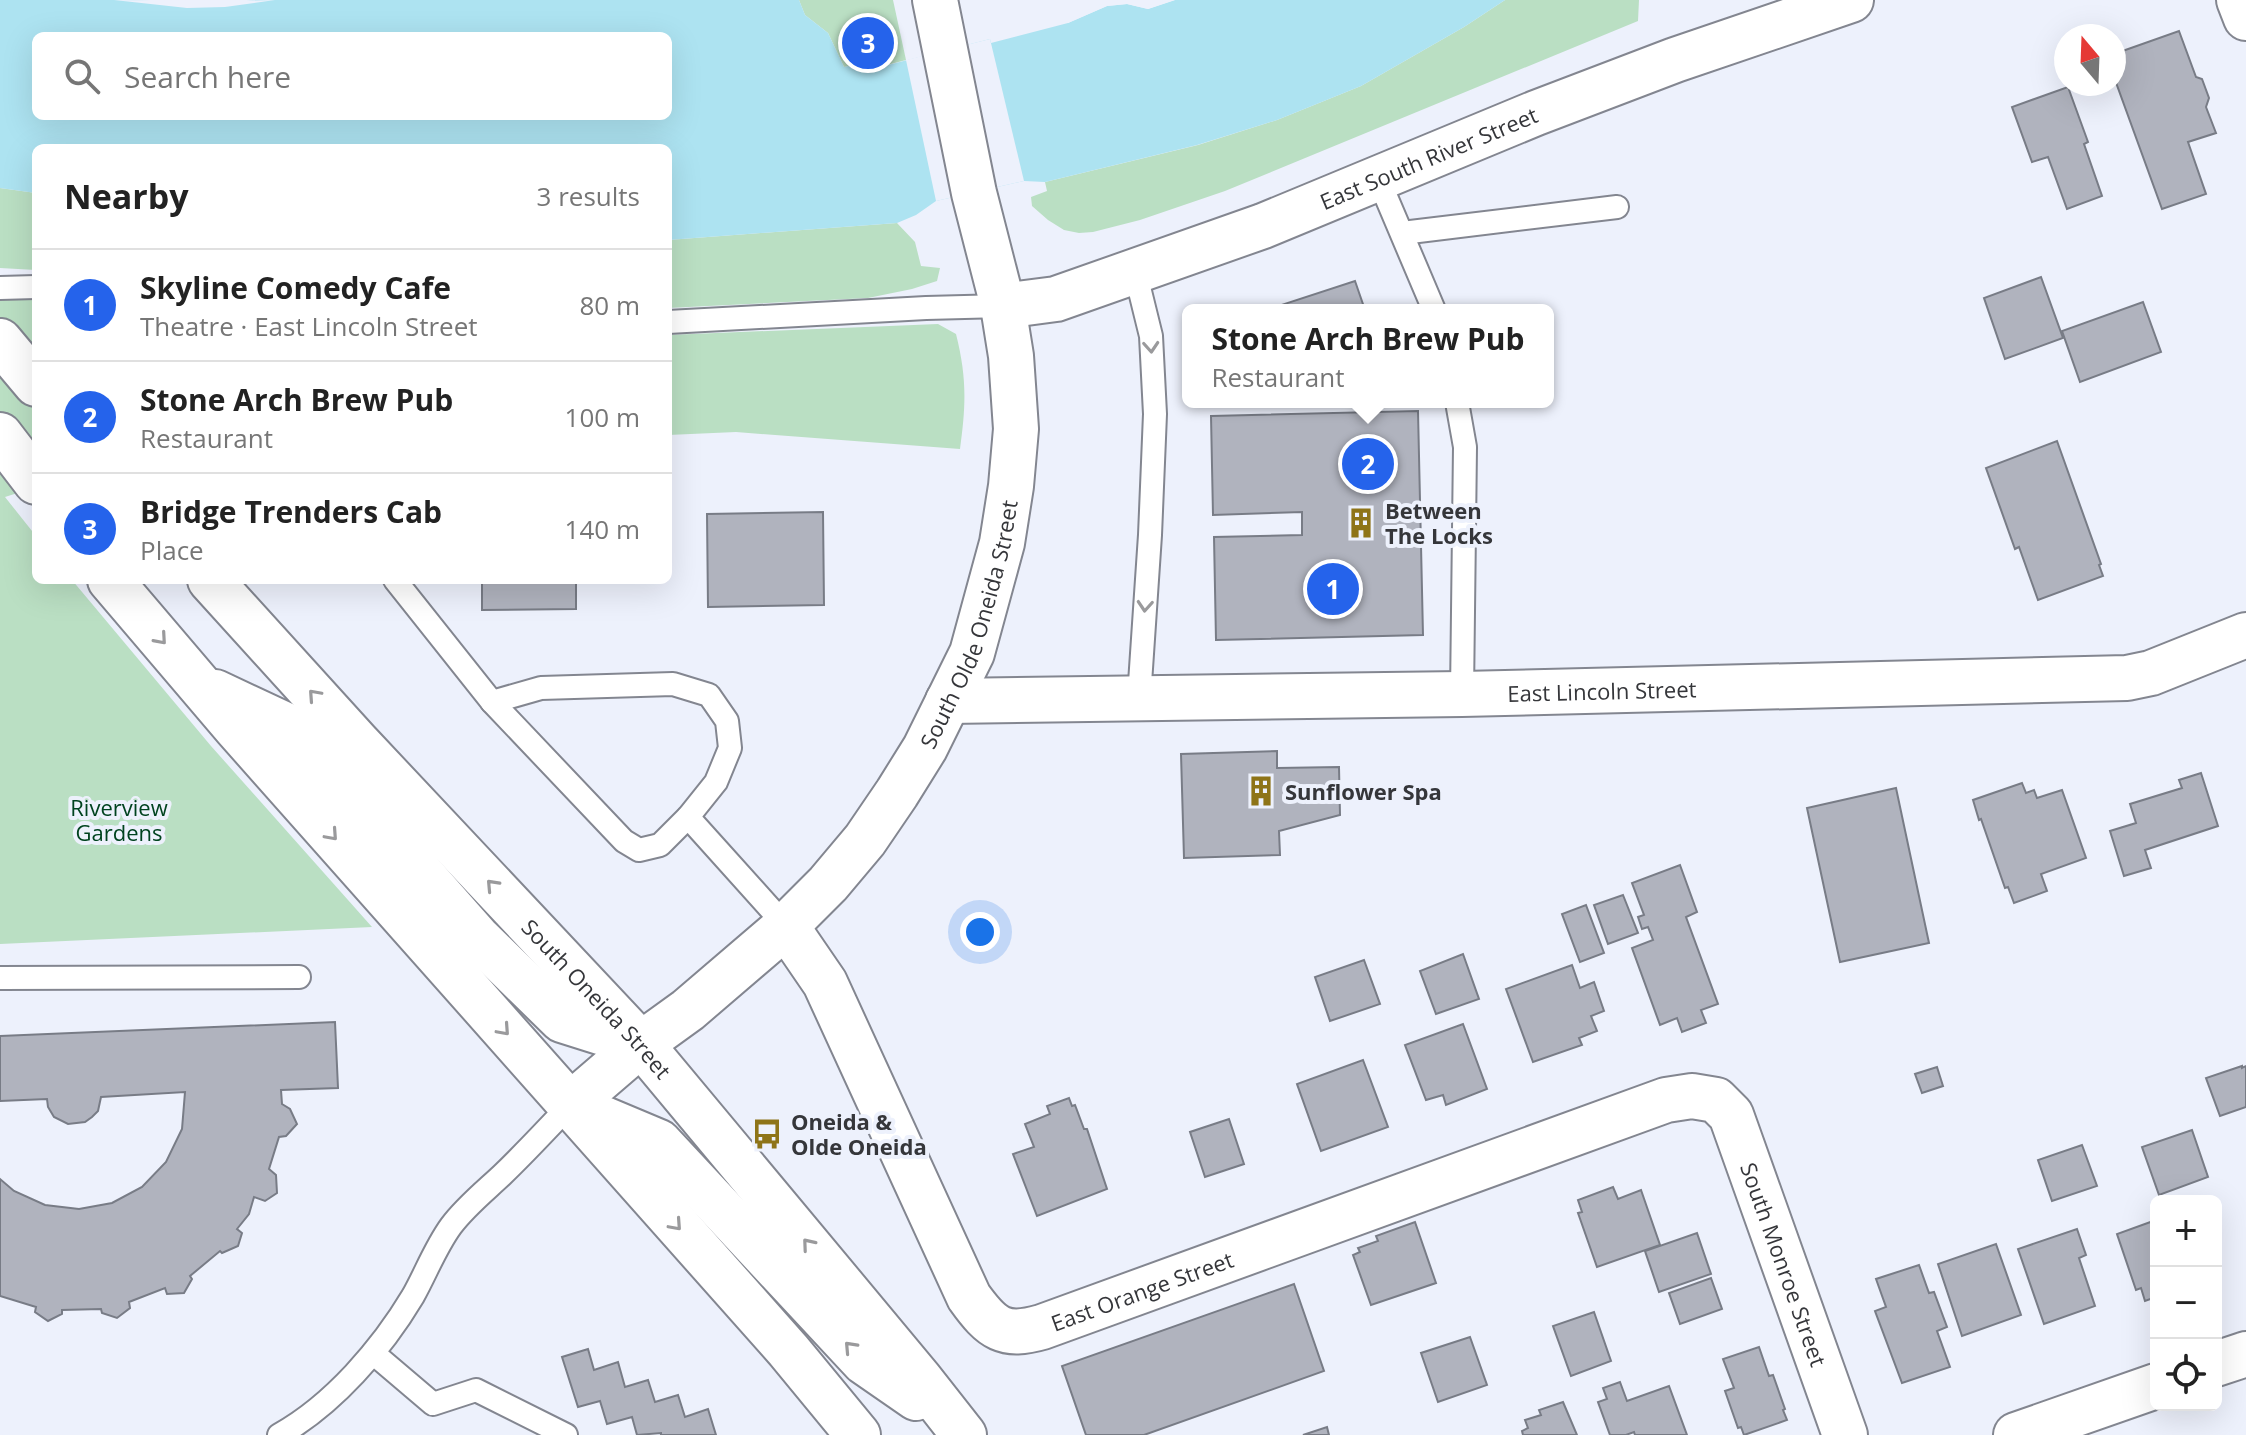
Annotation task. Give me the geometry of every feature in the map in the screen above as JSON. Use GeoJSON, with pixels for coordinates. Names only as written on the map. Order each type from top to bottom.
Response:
{"type":"FeatureCollection","features":[{"type":"Feature","properties":{"kind":"street","name":"South Olde Oneida Street"},"geometry":{"type":"LineString","coordinates":[[570,1105],[641,1044],[688,1010],[786,926],[828,884],[865,840],[897,793],[925,748],[972,653],[1002,543],[1016,429],[1011,356],[1003,306],[974,193],[935,0]]}},
{"type":"Feature","properties":{"kind":"street","name":"East South River Street"},"geometry":{"type":"LineString","coordinates":[[1003,306],[1056,299],[1263,226],[1536,113],[1675,60],[1851,0]]}},
{"type":"Feature","properties":{"kind":"street"},"geometry":{"type":"LineString","coordinates":[[2239,0],[2246,18]]}},
{"type":"Feature","properties":{"kind":"street"},"geometry":{"type":"LineString","coordinates":[[0,341],[32,379]]}},
{"type":"Feature","properties":{"kind":"street"},"geometry":{"type":"LineString","coordinates":[[0,435],[32,478]]}},
{"type":"Feature","properties":{"kind":"street"},"geometry":{"type":"LineString","coordinates":[[113,584],[199,685],[788,1350],[858,1435]]}},
{"type":"Feature","properties":{"kind":"street","name":"South Oneida Street"},"geometry":{"type":"LineString","coordinates":[[214,584],[357,742],[641,1044],[960,1431]]}},
{"type":"Feature","properties":{"kind":"street","name":"East Lincoln Street"},"geometry":{"type":"LineString","coordinates":[[948,701],[1462,694],[2127,678],[2151,673],[2246,635]]}},
{"type":"Feature","properties":{"kind":"street"},"geometry":{"type":"LineString","coordinates":[[199,685],[294,729],[478,938],[562,1020],[641,1044]]}},
{"type":"Feature","properties":{"kind":"street","name":"East Orange Street"},"geometry":{"type":"LineString","coordinates":[[786,926],[825,983],[969,1297],[992,1323],[1005,1331],[1022,1333],[1042,1327],[1666,1100],[1692,1096],[1716,1100]]}},
{"type":"Feature","properties":{"kind":"street","name":"South Monroe Street"},"geometry":{"type":"LineString","coordinates":[[1716,1100],[1731,1115],[1845,1435]]}},
{"type":"Feature","properties":{"kind":"street"},"geometry":{"type":"LineString","coordinates":[[570,1105],[659,1142],[864,1362],[960,1431]]}},
{"type":"Feature","properties":{"kind":"street"},"geometry":{"type":"LineString","coordinates":[[2222,1362],[2246,1354]]}},
{"type":"Feature","properties":{"kind":"street"},"geometry":{"type":"LineString","coordinates":[[2016,1435],[2150,1388]]}},
{"type":"Feature","properties":{"kind":"lane"},"geometry":{"type":"LineString","coordinates":[[1378,178],[1432,304]]}},
{"type":"Feature","properties":{"kind":"lane"},"geometry":{"type":"LineString","coordinates":[[1402,233],[1617,207]]}},
{"type":"Feature","properties":{"kind":"lane"},"geometry":{"type":"LineString","coordinates":[[1135,271],[1151,336],[1155,414],[1139,698]]}},
{"type":"Feature","properties":{"kind":"lane"},"geometry":{"type":"LineString","coordinates":[[0,288],[32,287]]}},
{"type":"Feature","properties":{"kind":"lane"},"geometry":{"type":"LineString","coordinates":[[672,322],[1003,306]]}},
{"type":"Feature","properties":{"kind":"lane"},"geometry":{"type":"LineString","coordinates":[[1458,408],[1465,447],[1462,694]]}},
{"type":"Feature","properties":{"kind":"lane"},"geometry":{"type":"LineString","coordinates":[[398,584],[492,702],[624,841],[639,850],[660,845],[688,817],[716,782],[730,748],[727,721],[709,695],[673,684],[541,688],[492,702]]}},
{"type":"Feature","properties":{"kind":"lane"},"geometry":{"type":"LineString","coordinates":[[688,817],[786,926]]}},
{"type":"Feature","properties":{"kind":"lane"},"geometry":{"type":"LineString","coordinates":[[0,978],[299,977]]}},
{"type":"Feature","properties":{"kind":"lane"},"geometry":{"type":"LineString","coordinates":[[279,1435],[317,1409],[373,1353],[413,1296],[451,1226],[570,1105]]}},
{"type":"Feature","properties":{"kind":"lane"},"geometry":{"type":"LineString","coordinates":[[373,1353],[433,1404],[476,1390],[566,1435]]}},
{"type":"Feature","properties":{"kind":"green space"},"geometry":{"type":"Polygon","coordinates":[[[799,0],[893,0],[906,60],[887,65],[887,59],[844,67],[828,33],[805,15],[799,0]]]}},
{"type":"Feature","properties":{"kind":"green space"},"geometry":{"type":"Polygon","coordinates":[[[1505,0],[1639,0],[1638,21],[1225,191],[1140,220],[1079,233],[1064,230],[1032,206],[1031,197],[1047,191],[1045,182],[1198,145],[1277,120],[1361,86],[1505,0]]]}},
{"type":"Feature","properties":{"kind":"green space"},"geometry":{"type":"Polygon","coordinates":[[[0,188],[32,192],[32,270],[0,268],[0,188]]]}},
{"type":"Feature","properties":{"kind":"green space"},"geometry":{"type":"Polygon","coordinates":[[[897,223],[915,242],[921,266],[940,268],[937,281],[868,298],[672,308],[672,240],[897,223]]]}},
{"type":"Feature","properties":{"kind":"green space","name":"Riverview Gardens"},"geometry":{"type":"Polygon","coordinates":[[[32,297],[32,488],[5,497],[32,531],[32,584],[75,584],[211,746],[372,927],[0,944],[0,298],[32,297]]]}},
{"type":"Feature","properties":{"kind":"green space"},"geometry":{"type":"Polygon","coordinates":[[[938,324],[956,334],[960,350],[964,392],[960,449],[736,432],[672,435],[672,335],[938,324]]]}},
{"type":"Feature","properties":{"kind":"water"},"geometry":{"type":"Polygon","coordinates":[[[0,0],[133,0],[221,5],[253,0],[799,0],[805,15],[828,33],[844,67],[886,59],[888,65],[990,39],[991,43],[1068,23],[1107,6],[1127,4],[1148,9],[1175,0],[1505,0],[1361,86],[1277,120],[1197,145],[1045,182],[1024,181],[936,201],[897,223],[672,240],[672,144],[32,144],[32,192],[0,188],[0,0]]]}},
{"type":"Feature","properties":{"kind":"pier"},"geometry":{"type":"Polygon","coordinates":[[[114,0],[275,0],[225,7],[187,8],[114,0]]]}},
{"type":"Feature","properties":{"kind":"pier"},"geometry":{"type":"Polygon","coordinates":[[[1127,0],[1147,5],[1175,0],[1148,9],[1127,4],[1107,6],[1068,23],[1068,19],[1105,2],[1127,0]]]}},
{"type":"Feature","properties":{"kind":"pier"},"geometry":{"type":"Polygon","coordinates":[[[990,39],[1024,181],[936,201],[906,60],[990,39]]]}},
{"type":"Feature","properties":{"kind":"building"},"geometry":{"type":"Polygon","coordinates":[[[882,21],[891,57],[854,66],[846,29],[882,21]]]}},
{"type":"Feature","properties":{"kind":"building"},"geometry":{"type":"Polygon","coordinates":[[[2179,31],[2196,77],[2202,79],[2209,98],[2206,107],[2216,133],[2188,142],[2206,194],[2162,209],[2121,96],[2126,96],[2126,50],[2179,31]]]}},
{"type":"Feature","properties":{"kind":"building"},"geometry":{"type":"Polygon","coordinates":[[[2054,92],[2054,96],[2071,96],[2088,142],[2084,144],[2102,196],[2067,209],[2048,157],[2032,162],[2012,107],[2054,92]]]}},
{"type":"Feature","properties":{"kind":"building"},"geometry":{"type":"Polygon","coordinates":[[[2041,277],[2063,338],[2005,359],[1984,298],[2041,277]]]}},
{"type":"Feature","properties":{"kind":"building"},"geometry":{"type":"Polygon","coordinates":[[[1355,281],[1363,304],[1284,304],[1355,281]]]}},
{"type":"Feature","properties":{"kind":"building"},"geometry":{"type":"Polygon","coordinates":[[[2143,302],[2161,352],[2080,382],[2062,331],[2143,302]]]}},
{"type":"Feature","properties":{"kind":"building","name":"Between The Locks"},"geometry":{"type":"Polygon","coordinates":[[[1418,411],[1423,635],[1216,640],[1214,537],[1302,535],[1302,512],[1213,515],[1211,416],[1418,411]]]}},
{"type":"Feature","properties":{"kind":"building"},"geometry":{"type":"Polygon","coordinates":[[[2057,441],[2103,576],[2038,600],[2019,547],[2015,549],[1986,468],[2057,441]]]}},
{"type":"Feature","properties":{"kind":"building"},"geometry":{"type":"Polygon","coordinates":[[[823,512],[824,605],[708,607],[707,514],[823,512]]]}},
{"type":"Feature","properties":{"kind":"building"},"geometry":{"type":"Polygon","coordinates":[[[482,584],[576,584],[576,609],[482,610],[482,584]]]}},
{"type":"Feature","properties":{"kind":"building","name":"Sunflower Spa"},"geometry":{"type":"Polygon","coordinates":[[[1277,751],[1277,768],[1339,767],[1340,815],[1279,831],[1280,855],[1184,858],[1181,754],[1277,751]]]}},
{"type":"Feature","properties":{"kind":"building"},"geometry":{"type":"Polygon","coordinates":[[[2201,773],[2218,826],[2145,850],[2151,868],[2124,876],[2110,831],[2136,823],[2130,804],[2182,788],[2179,780],[2201,773]]]}},
{"type":"Feature","properties":{"kind":"building"},"geometry":{"type":"Polygon","coordinates":[[[2022,783],[2026,793],[2034,790],[2037,798],[2062,790],[2086,858],[2041,874],[2047,891],[2014,903],[2008,887],[2005,888],[1973,800],[2022,783]]]}},
{"type":"Feature","properties":{"kind":"building"},"geometry":{"type":"Polygon","coordinates":[[[1896,788],[1929,943],[1840,962],[1807,808],[1896,788]]]}},
{"type":"Feature","properties":{"kind":"building"},"geometry":{"type":"Polygon","coordinates":[[[1680,865],[1697,912],[1686,917],[1718,1004],[1701,1010],[1706,1023],[1682,1032],[1677,1018],[1660,1025],[1632,948],[1653,940],[1648,927],[1642,929],[1638,917],[1644,915],[1632,883],[1680,865]]]}},
{"type":"Feature","properties":{"kind":"building"},"geometry":{"type":"Polygon","coordinates":[[[1623,895],[1638,933],[1608,944],[1594,905],[1623,895]]]}},
{"type":"Feature","properties":{"kind":"building"},"geometry":{"type":"Polygon","coordinates":[[[1586,905],[1604,953],[1580,962],[1562,914],[1586,905]]]}},
{"type":"Feature","properties":{"kind":"building"},"geometry":{"type":"Polygon","coordinates":[[[1463,954],[1479,999],[1436,1014],[1420,971],[1463,954]]]}},
{"type":"Feature","properties":{"kind":"building"},"geometry":{"type":"Polygon","coordinates":[[[1364,960],[1380,1004],[1330,1021],[1315,977],[1364,960]]]}},
{"type":"Feature","properties":{"kind":"building"},"geometry":{"type":"Polygon","coordinates":[[[1572,965],[1580,988],[1594,982],[1604,1011],[1591,1016],[1597,1031],[1579,1038],[1582,1045],[1533,1062],[1506,989],[1572,965]]]}},
{"type":"Feature","properties":{"kind":"building"},"geometry":{"type":"Polygon","coordinates":[[[335,1022],[338,1088],[281,1090],[282,1104],[290,1109],[297,1124],[286,1136],[279,1137],[269,1169],[276,1175],[277,1193],[265,1201],[254,1197],[249,1214],[237,1229],[242,1233],[238,1246],[222,1253],[220,1251],[190,1276],[192,1279],[184,1293],[167,1294],[165,1288],[129,1302],[130,1308],[117,1318],[102,1313],[101,1309],[62,1310],[62,1314],[48,1321],[35,1312],[36,1307],[0,1296],[0,1179],[14,1191],[45,1205],[79,1209],[112,1203],[142,1187],[166,1162],[182,1129],[185,1092],[101,1097],[98,1111],[92,1117],[85,1122],[68,1124],[54,1117],[47,1099],[0,1101],[0,1036],[335,1022]]]}},
{"type":"Feature","properties":{"kind":"building"},"geometry":{"type":"Polygon","coordinates":[[[1463,1024],[1487,1089],[1446,1105],[1443,1095],[1426,1100],[1405,1045],[1463,1024]]]}},
{"type":"Feature","properties":{"kind":"building"},"geometry":{"type":"Polygon","coordinates":[[[1363,1060],[1388,1127],[1321,1151],[1297,1084],[1363,1060]]]}},
{"type":"Feature","properties":{"kind":"building"},"geometry":{"type":"Polygon","coordinates":[[[2246,1066],[2246,1107],[2220,1116],[2206,1078],[2246,1066]]]}},
{"type":"Feature","properties":{"kind":"building"},"geometry":{"type":"Polygon","coordinates":[[[1937,1067],[1943,1086],[1922,1093],[1915,1074],[1937,1067]]]}},
{"type":"Feature","properties":{"kind":"building"},"geometry":{"type":"Polygon","coordinates":[[[1069,1098],[1084,1129],[1087,1129],[1107,1189],[1037,1216],[1013,1154],[1034,1147],[1025,1124],[1050,1114],[1047,1106],[1069,1098]]]}},
{"type":"Feature","properties":{"kind":"building"},"geometry":{"type":"Polygon","coordinates":[[[1229,1119],[1244,1164],[1205,1177],[1190,1132],[1229,1119]]]}},
{"type":"Feature","properties":{"kind":"building"},"geometry":{"type":"Polygon","coordinates":[[[2192,1130],[2208,1177],[2159,1195],[2142,1147],[2192,1130]]]}},
{"type":"Feature","properties":{"kind":"building"},"geometry":{"type":"Polygon","coordinates":[[[2082,1145],[2097,1186],[2052,1201],[2038,1160],[2082,1145]]]}},
{"type":"Feature","properties":{"kind":"building"},"geometry":{"type":"Polygon","coordinates":[[[1613,1187],[1618,1199],[1641,1190],[1660,1245],[1597,1267],[1578,1213],[1582,1212],[1578,1200],[1613,1187]]]}},
{"type":"Feature","properties":{"kind":"building"},"geometry":{"type":"Polygon","coordinates":[[[1415,1222],[1436,1283],[1371,1305],[1353,1255],[1360,1252],[1358,1248],[1378,1241],[1376,1236],[1415,1222]]]}},
{"type":"Feature","properties":{"kind":"building"},"geometry":{"type":"Polygon","coordinates":[[[2150,1222],[2150,1299],[2145,1301],[2141,1288],[2136,1290],[2117,1234],[2150,1222]]]}},
{"type":"Feature","properties":{"kind":"building"},"geometry":{"type":"Polygon","coordinates":[[[2077,1229],[2086,1255],[2079,1258],[2095,1306],[2044,1324],[2018,1249],[2077,1229]]]}},
{"type":"Feature","properties":{"kind":"building"},"geometry":{"type":"Polygon","coordinates":[[[1697,1233],[1711,1274],[1659,1292],[1645,1251],[1697,1233]]]}},
{"type":"Feature","properties":{"kind":"building"},"geometry":{"type":"Polygon","coordinates":[[[1996,1244],[2021,1315],[1962,1336],[1938,1264],[1996,1244]]]}},
{"type":"Feature","properties":{"kind":"building"},"geometry":{"type":"Polygon","coordinates":[[[1919,1265],[1929,1293],[1934,1292],[1947,1327],[1937,1331],[1950,1367],[1902,1383],[1875,1311],[1886,1307],[1876,1279],[1919,1265]]]}},
{"type":"Feature","properties":{"kind":"building"},"geometry":{"type":"Polygon","coordinates":[[[1711,1278],[1722,1309],[1680,1324],[1669,1293],[1711,1278]]]}},
{"type":"Feature","properties":{"kind":"building"},"geometry":{"type":"Polygon","coordinates":[[[1294,1284],[1324,1371],[1144,1435],[1086,1435],[1062,1366],[1294,1284]]]}},
{"type":"Feature","properties":{"kind":"building"},"geometry":{"type":"Polygon","coordinates":[[[1594,1312],[1611,1361],[1571,1376],[1553,1326],[1594,1312]]]}},
{"type":"Feature","properties":{"kind":"building"},"geometry":{"type":"Polygon","coordinates":[[[1470,1337],[1487,1385],[1438,1402],[1421,1353],[1470,1337]]]}},
{"type":"Feature","properties":{"kind":"building"},"geometry":{"type":"Polygon","coordinates":[[[1759,1347],[1769,1376],[1773,1375],[1787,1420],[1744,1435],[1741,1427],[1738,1428],[1725,1391],[1734,1388],[1723,1359],[1759,1347]]]}},
{"type":"Feature","properties":{"kind":"building"},"geometry":{"type":"Polygon","coordinates":[[[588,1349],[594,1370],[618,1362],[625,1387],[648,1380],[655,1402],[678,1395],[685,1417],[708,1409],[716,1435],[637,1435],[632,1417],[607,1424],[600,1401],[578,1407],[562,1357],[588,1349]]]}},
{"type":"Feature","properties":{"kind":"building"},"geometry":{"type":"Polygon","coordinates":[[[1620,1382],[1627,1401],[1669,1386],[1687,1435],[1635,1435],[1634,1432],[1610,1435],[1598,1402],[1607,1399],[1603,1388],[1620,1382]]]}},
{"type":"Feature","properties":{"kind":"building"},"geometry":{"type":"Polygon","coordinates":[[[1563,1402],[1577,1435],[1523,1435],[1522,1431],[1528,1428],[1525,1420],[1541,1415],[1539,1410],[1563,1402]]]}},
{"type":"Feature","properties":{"kind":"building"},"geometry":{"type":"Polygon","coordinates":[[[1327,1427],[1329,1435],[1303,1435],[1327,1427]]]}},
{"type":"Feature","properties":{"kind":"place","name":"Bridge Trenders Cab"},"geometry":{"type":"Point","coordinates":[868,43]}},
{"type":"Feature","properties":{"kind":"place","name":"Stone Arch Brew Pub"},"geometry":{"type":"Point","coordinates":[1368,464]}},
{"type":"Feature","properties":{"kind":"place","name":"Between The Locks"},"geometry":{"type":"Point","coordinates":[1361,523]}},
{"type":"Feature","properties":{"kind":"place","name":"Skyline Comedy Cafe"},"geometry":{"type":"Point","coordinates":[1333,589]}},
{"type":"Feature","properties":{"kind":"place","name":"Sunflower Spa"},"geometry":{"type":"Point","coordinates":[1261,791]}},
{"type":"Feature","properties":{"kind":"place","name":"Oneida & Olde Oneida"},"geometry":{"type":"Point","coordinates":[767,1134]}}]}
